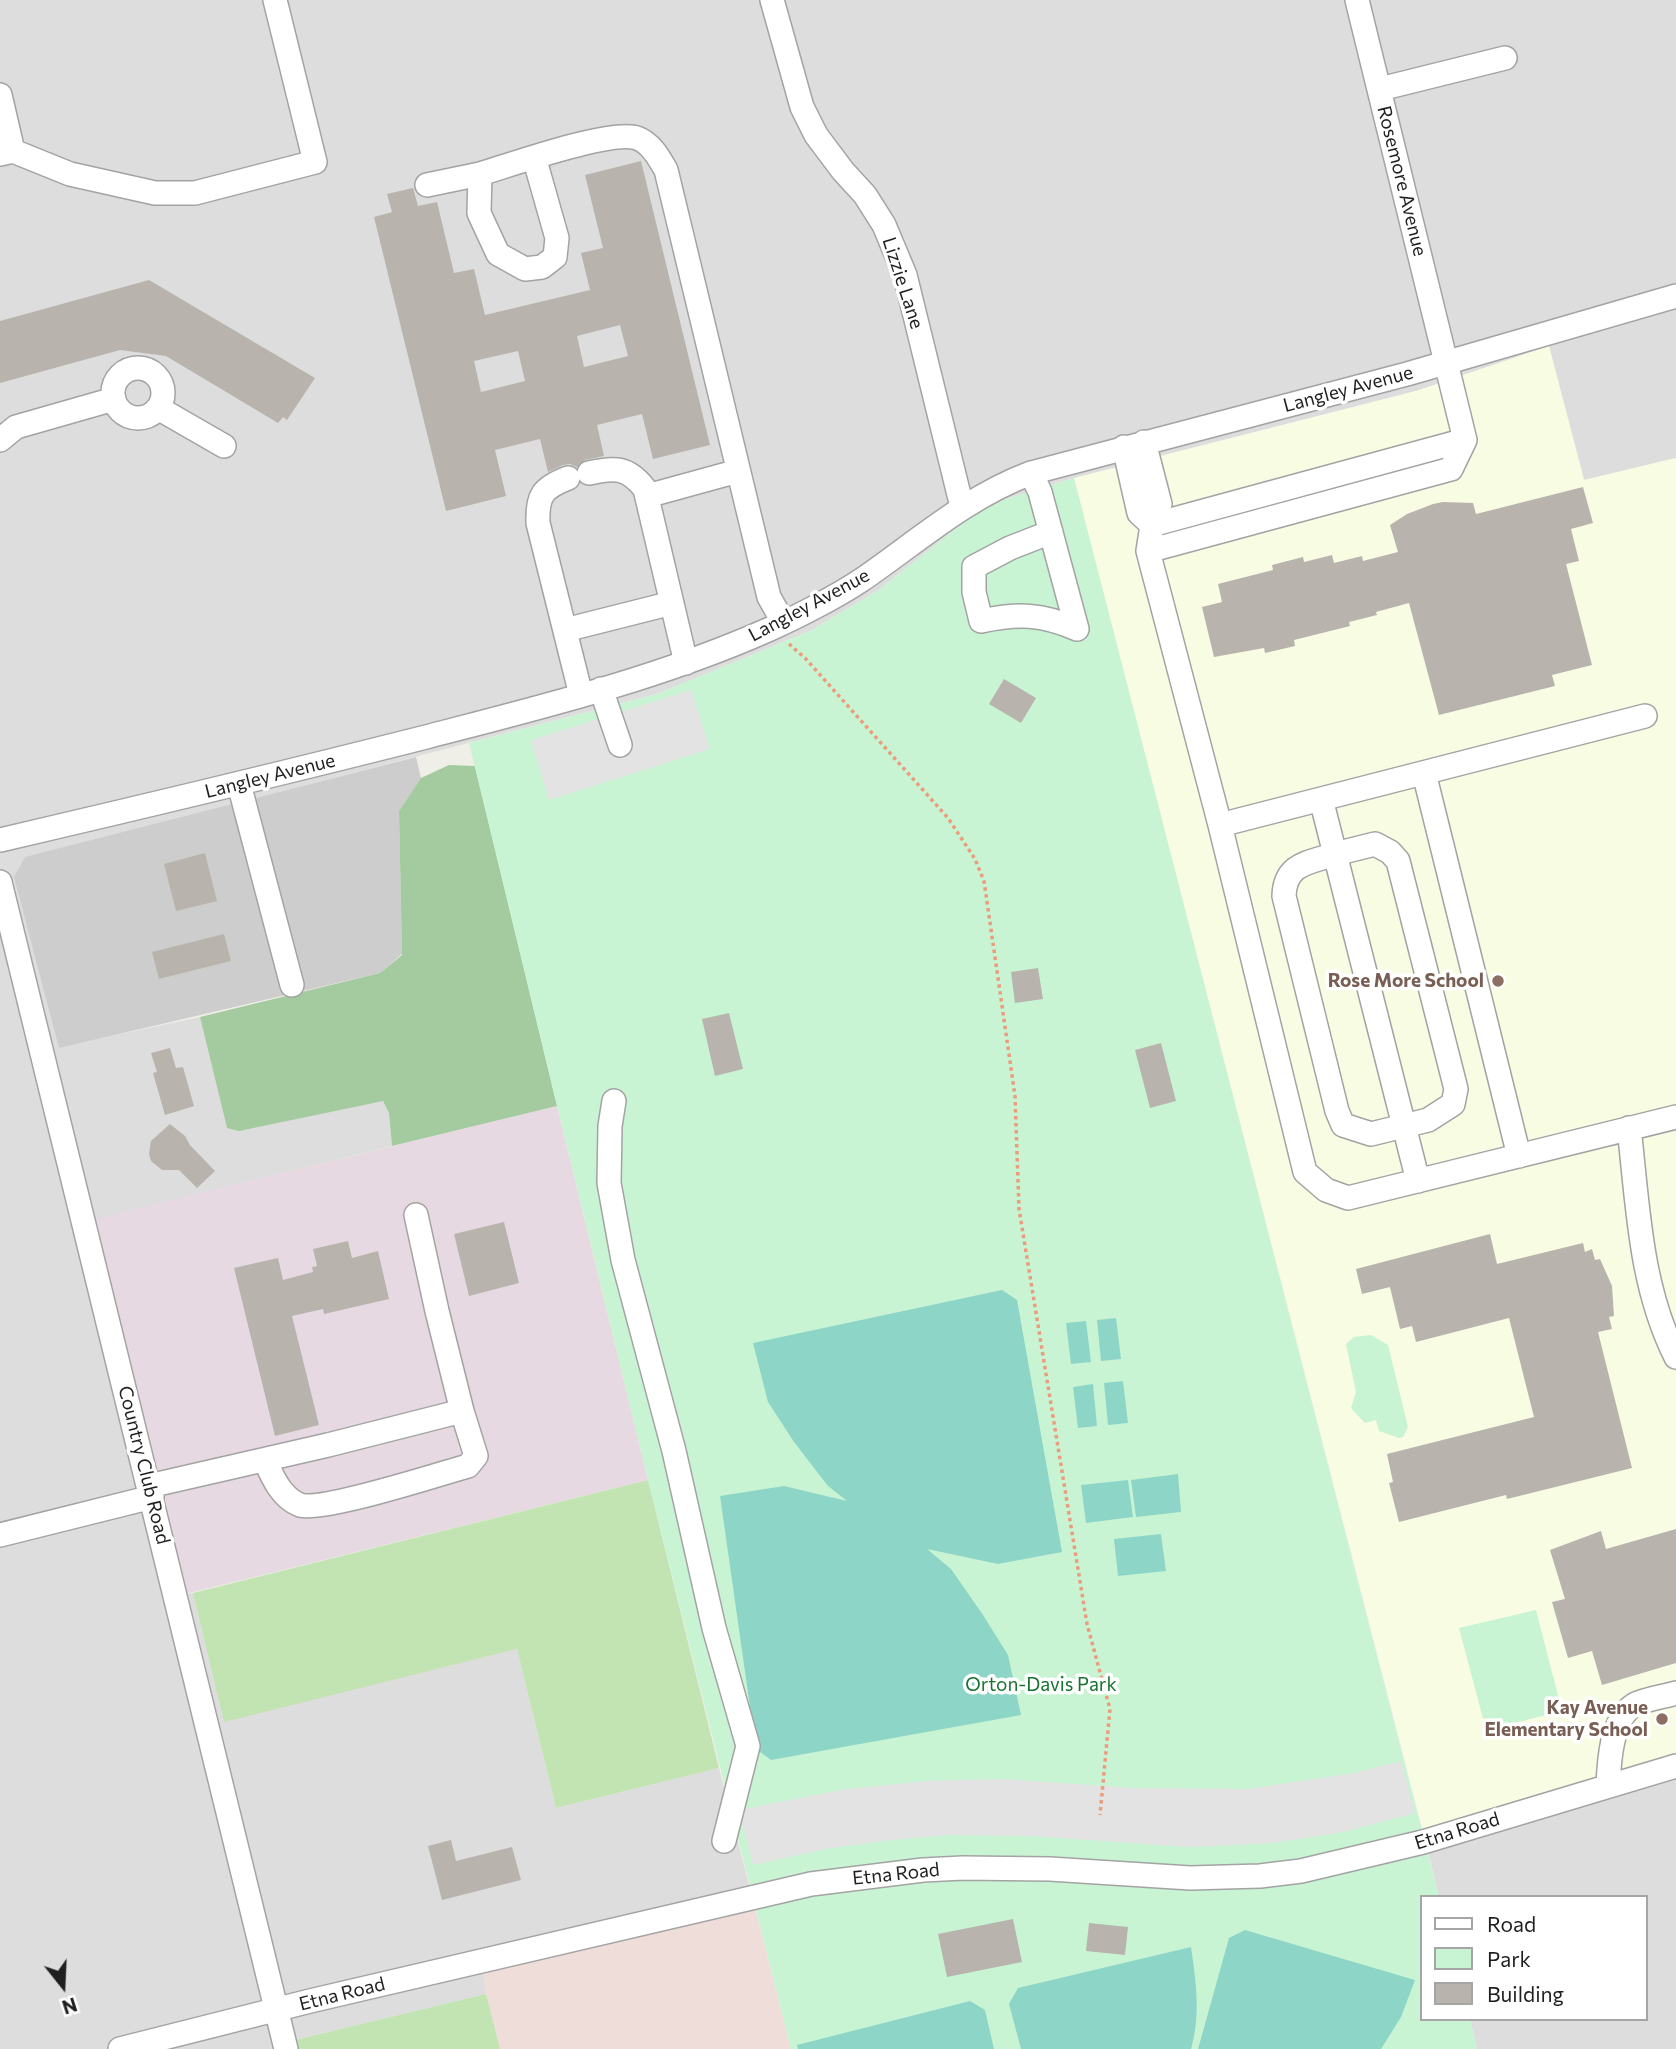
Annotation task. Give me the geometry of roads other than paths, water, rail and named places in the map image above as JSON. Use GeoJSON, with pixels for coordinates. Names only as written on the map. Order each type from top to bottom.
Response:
{"type":"FeatureCollection","features":[{"type":"Feature","properties":{"kind":"street"},"geometry":{"type":"LineString","coordinates":[[0,95],[7,153],[70,174],[155,193],[195,193],[315,162],[275,0]]}},
{"type":"Feature","properties":{"kind":"street","name":"Lizzie Lane"},"geometry":{"type":"LineString","coordinates":[[772,0],[802,107],[816,135],[865,195],[884,225],[905,275],[962,506]]}},
{"type":"Feature","properties":{"kind":"street","name":"Rosemore Avenue"},"geometry":{"type":"LineString","coordinates":[[1357,0],[1465,440]]}},
{"type":"Feature","properties":{"kind":"street"},"geometry":{"type":"LineString","coordinates":[[1380,89],[1505,58]]}},
{"type":"Feature","properties":{"kind":"street"},"geometry":{"type":"LineString","coordinates":[[427,185],[480,174],[614,136],[638,138],[656,152],[666,170],[777,626]]}},
{"type":"Feature","properties":{"kind":"street"},"geometry":{"type":"LineString","coordinates":[[480,174],[479,213],[498,254],[525,269],[542,267],[555,257],[557,238],[534,157]]}},
{"type":"Feature","properties":{"kind":"street","name":"Langley Avenue"},"geometry":{"type":"LineString","coordinates":[[0,840],[508,716],[686,663],[777,626],[860,581],[962,506],[988,491],[1031,473],[1447,362],[1676,296]]}},
{"type":"Feature","properties":{"kind":"street"},"geometry":{"type":"LineString","coordinates":[[130,368],[147,368],[159,378],[164,393],[158,408],[152,414],[136,418],[121,411],[114,399],[113,387],[122,373],[130,368]]}},
{"type":"Feature","properties":{"kind":"street"},"geometry":{"type":"LineString","coordinates":[[0,440],[16,427],[114,399]]}},
{"type":"Feature","properties":{"kind":"street"},"geometry":{"type":"LineString","coordinates":[[158,408],[223,446]]}},
{"type":"Feature","properties":{"kind":"street"},"geometry":{"type":"LineString","coordinates":[[1152,525],[1465,440]]}},
{"type":"Feature","properties":{"kind":"street"},"geometry":{"type":"LineString","coordinates":[[1148,551],[1451,470],[1465,440]]}},
{"type":"Feature","properties":{"kind":"street"},"geometry":{"type":"LineString","coordinates":[[1134,445],[1160,504],[1152,525],[1148,551],[1220,825],[1305,1172],[1326,1190],[1348,1198],[1676,1117]]}},
{"type":"Feature","properties":{"kind":"street"},"geometry":{"type":"LineString","coordinates":[[620,745],[591,692],[565,631],[543,547],[538,507],[542,494],[551,485],[605,469],[621,470],[635,476],[645,489],[686,663]]}},
{"type":"Feature","properties":{"kind":"street"},"geometry":{"type":"LineString","coordinates":[[646,496],[738,471]]}},
{"type":"Feature","properties":{"kind":"street"},"geometry":{"type":"LineString","coordinates":[[1031,473],[1040,492],[1051,532],[1077,629],[1055,619],[1026,614],[981,621],[974,592],[974,567],[1010,548],[1051,532]]}},
{"type":"Feature","properties":{"kind":"street"},"geometry":{"type":"LineString","coordinates":[[565,631],[672,603]]}},
{"type":"Feature","properties":{"kind":"street"},"geometry":{"type":"LineString","coordinates":[[1220,825],[1645,716]]}},
{"type":"Feature","properties":{"kind":"street"},"geometry":{"type":"LineString","coordinates":[[1424,773],[1519,1156]]}},
{"type":"Feature","properties":{"kind":"street"},"geometry":{"type":"LineString","coordinates":[[239,783],[292,985]]}},
{"type":"Feature","properties":{"kind":"street"},"geometry":{"type":"LineString","coordinates":[[1321,799],[1418,1181]]}},
{"type":"Feature","properties":{"kind":"street"},"geometry":{"type":"LineString","coordinates":[[1375,844],[1390,852],[1398,861],[1456,1089],[1453,1104],[1429,1120],[1371,1134],[1343,1125],[1337,1111],[1284,896],[1284,881],[1294,868],[1335,854],[1375,844]]}},
{"type":"Feature","properties":{"kind":"street","name":"Country Club Road"},"geometry":{"type":"LineString","coordinates":[[0,882],[286,2049]]}},
{"type":"Feature","properties":{"kind":"street"},"geometry":{"type":"LineString","coordinates":[[614,1101],[610,1126],[609,1183],[623,1260],[674,1451],[714,1628],[748,1746],[724,1841]]}},
{"type":"Feature","properties":{"kind":"street"},"geometry":{"type":"LineString","coordinates":[[1629,1128],[1643,1260],[1663,1331],[1676,1357]]}},
{"type":"Feature","properties":{"kind":"street"},"geometry":{"type":"LineString","coordinates":[[265,1460],[278,1488],[300,1505],[329,1504],[468,1466],[475,1456],[437,1311],[416,1215]]}},
{"type":"Feature","properties":{"kind":"street"},"geometry":{"type":"LineString","coordinates":[[0,1535],[265,1460],[462,1411]]}},
{"type":"Feature","properties":{"kind":"street"},"geometry":{"type":"LineString","coordinates":[[1608,1786],[1609,1755],[1621,1716],[1634,1705],[1676,1693]]}},
{"type":"Feature","properties":{"kind":"street","name":"Etna Road"},"geometry":{"type":"LineString","coordinates":[[120,2049],[811,1884],[923,1870],[963,1868],[1183,1878],[1260,1876],[1327,1866],[1394,1850],[1676,1766]]}},
{"type":"Feature","properties":{"kind":"place","name":"Rose More School"},"geometry":{"type":"Point","coordinates":[1498,981]}},
{"type":"Feature","properties":{"kind":"place","name":"Kay Avenue Elementary School"},"geometry":{"type":"Point","coordinates":[1662,1719]}},
{"type":"Feature","properties":{"kind":"park label","name":"Orton-Davis Park"},"geometry":{"type":"Point","coordinates":[1041,1685]}}]}
